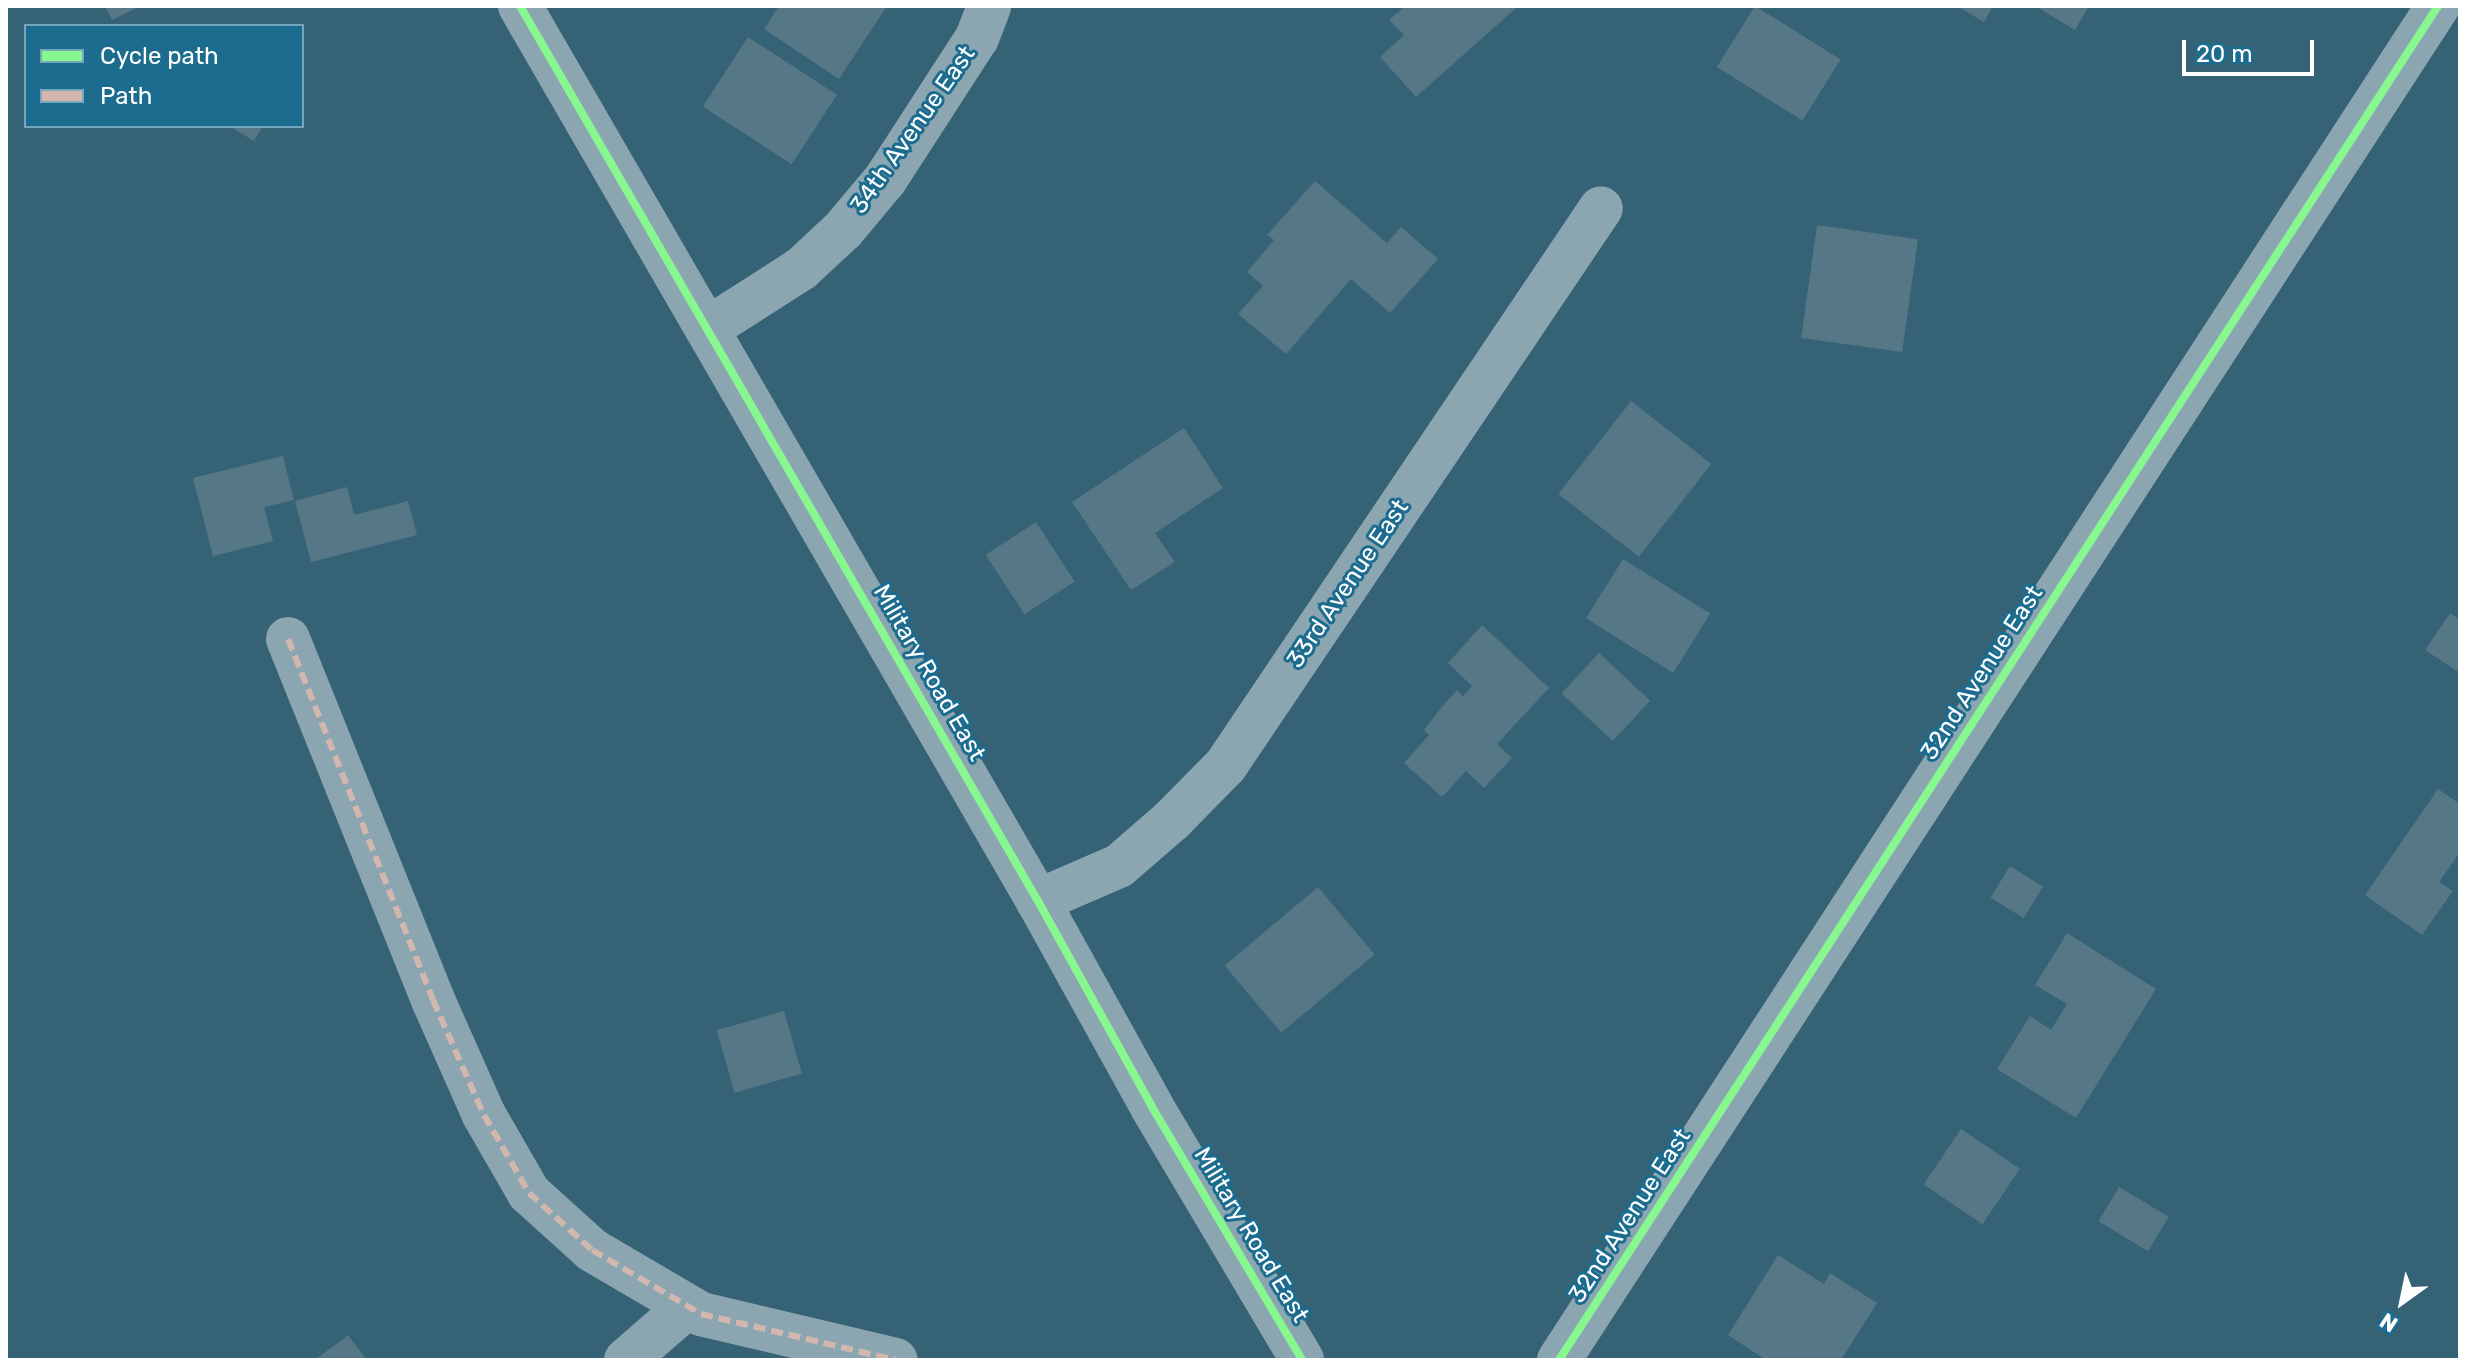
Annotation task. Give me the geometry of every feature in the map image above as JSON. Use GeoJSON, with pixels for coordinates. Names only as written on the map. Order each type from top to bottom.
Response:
{"type":"FeatureCollection","features":[{"type":"Feature","properties":{"kind":"street","name":"Military Road East"},"geometry":{"type":"LineString","coordinates":[[520,6],[1038,901],[1152,1107],[1302,1360]]}},
{"type":"Feature","properties":{"kind":"street","name":"34th Avenue East"},"geometry":{"type":"LineString","coordinates":[[707,329],[801,269],[843,230],[885,180],[977,38],[989,6]]}},
{"type":"Feature","properties":{"kind":"street","name":"32nd Avenue East"},"geometry":{"type":"LineString","coordinates":[[1559,1360],[2438,6]]}},
{"type":"Feature","properties":{"kind":"street","name":"33rd Avenue East"},"geometry":{"type":"LineString","coordinates":[[1038,901],[1119,866],[1172,820],[1226,765],[1601,208]]}},
{"type":"Feature","properties":{"kind":"street"},"geometry":{"type":"LineString","coordinates":[[288,639],[433,1000],[484,1115],[529,1193],[592,1250],[701,1314],[896,1360]]}},
{"type":"Feature","properties":{"kind":"street"},"geometry":{"type":"LineString","coordinates":[[626,1360],[687,1307]]}},
{"type":"Feature","properties":{"kind":"building"},"geometry":{"type":"Polygon","coordinates":[[[105,6],[141,6],[112,20],[105,6]]]}},
{"type":"Feature","properties":{"kind":"building"},"geometry":{"type":"Polygon","coordinates":[[[779,6],[887,6],[839,79],[764,29],[779,6]]]}},
{"type":"Feature","properties":{"kind":"building"},"geometry":{"type":"Polygon","coordinates":[[[1405,6],[1513,6],[1515,9],[1416,97],[1380,57],[1404,35],[1389,20],[1405,6]]]}},
{"type":"Feature","properties":{"kind":"building"},"geometry":{"type":"Polygon","coordinates":[[[1755,6],[1841,60],[1802,121],[1717,67],[1755,6]]]}},
{"type":"Feature","properties":{"kind":"building"},"geometry":{"type":"Polygon","coordinates":[[[1957,6],[1993,6],[1984,22],[1957,6]]]}},
{"type":"Feature","properties":{"kind":"building"},"geometry":{"type":"Polygon","coordinates":[[[2035,6],[2089,6],[2075,30],[2035,6]]]}},
{"type":"Feature","properties":{"kind":"building"},"geometry":{"type":"Polygon","coordinates":[[[748,37],[837,95],[792,164],[703,107],[748,37]]]}},
{"type":"Feature","properties":{"kind":"building"},"geometry":{"type":"Polygon","coordinates":[[[232,128],[262,128],[254,141],[232,128]]]}},
{"type":"Feature","properties":{"kind":"building"},"geometry":{"type":"Polygon","coordinates":[[[1315,181],[1387,243],[1401,227],[1438,259],[1390,313],[1351,279],[1286,354],[1238,314],[1263,286],[1247,272],[1274,240],[1267,235],[1315,181]]]}},
{"type":"Feature","properties":{"kind":"building"},"geometry":{"type":"Polygon","coordinates":[[[1817,225],[1918,239],[1902,352],[1801,338],[1817,225]]]}},
{"type":"Feature","properties":{"kind":"building"},"geometry":{"type":"Polygon","coordinates":[[[1631,401],[1711,464],[1639,557],[1558,494],[1631,401]]]}},
{"type":"Feature","properties":{"kind":"building"},"geometry":{"type":"Polygon","coordinates":[[[1184,428],[1223,488],[1155,533],[1175,562],[1131,590],[1072,502],[1184,428]]]}},
{"type":"Feature","properties":{"kind":"building"},"geometry":{"type":"Polygon","coordinates":[[[283,456],[294,500],[264,507],[273,541],[213,556],[193,478],[283,456]]]}},
{"type":"Feature","properties":{"kind":"building"},"geometry":{"type":"Polygon","coordinates":[[[347,487],[354,515],[408,501],[417,535],[311,562],[295,501],[347,487]]]}},
{"type":"Feature","properties":{"kind":"building"},"geometry":{"type":"Polygon","coordinates":[[[1036,522],[1075,582],[1024,614],[986,555],[1036,522]]]}},
{"type":"Feature","properties":{"kind":"building"},"geometry":{"type":"Polygon","coordinates":[[[1623,559],[1710,614],[1673,673],[1586,618],[1623,559]]]}},
{"type":"Feature","properties":{"kind":"building"},"geometry":{"type":"Polygon","coordinates":[[[2450,613],[2460,620],[2460,673],[2425,650],[2450,613]]]}},
{"type":"Feature","properties":{"kind":"building"},"geometry":{"type":"Polygon","coordinates":[[[1482,625],[1549,688],[1497,744],[1512,758],[1484,788],[1466,771],[1442,797],[1404,763],[1429,735],[1424,730],[1440,709],[1457,690],[1463,696],[1472,686],[1448,663],[1482,625]]]}},
{"type":"Feature","properties":{"kind":"building"},"geometry":{"type":"Polygon","coordinates":[[[1599,653],[1650,701],[1613,741],[1561,693],[1599,653]]]}},
{"type":"Feature","properties":{"kind":"building"},"geometry":{"type":"Polygon","coordinates":[[[2438,789],[2460,804],[2460,857],[2458,855],[2439,882],[2453,891],[2422,935],[2365,895],[2438,789]]]}},
{"type":"Feature","properties":{"kind":"building"},"geometry":{"type":"Polygon","coordinates":[[[2010,866],[2043,887],[2023,918],[1990,897],[2010,866]]]}},
{"type":"Feature","properties":{"kind":"building"},"geometry":{"type":"Polygon","coordinates":[[[1318,887],[1375,954],[1281,1033],[1225,965],[1318,887]]]}},
{"type":"Feature","properties":{"kind":"building"},"geometry":{"type":"Polygon","coordinates":[[[2067,933],[2156,989],[2076,1118],[1997,1069],[2030,1016],[2051,1030],[2067,1004],[2035,985],[2067,933]]]}},
{"type":"Feature","properties":{"kind":"building"},"geometry":{"type":"Polygon","coordinates":[[[784,1011],[802,1073],[735,1093],[717,1030],[784,1011]]]}},
{"type":"Feature","properties":{"kind":"building"},"geometry":{"type":"Polygon","coordinates":[[[1961,1129],[2020,1169],[1982,1224],[1924,1185],[1961,1129]]]}},
{"type":"Feature","properties":{"kind":"building"},"geometry":{"type":"Polygon","coordinates":[[[2119,1187],[2169,1217],[2148,1251],[2098,1221],[2119,1187]]]}},
{"type":"Feature","properties":{"kind":"building"},"geometry":{"type":"Polygon","coordinates":[[[1778,1255],[1824,1284],[1830,1273],[1877,1303],[1841,1360],[1766,1360],[1728,1335],[1778,1255]]]}},
{"type":"Feature","properties":{"kind":"building"},"geometry":{"type":"Polygon","coordinates":[[[348,1335],[367,1360],[315,1360],[348,1335]]]}},
{"type":"Feature","properties":{"kind":"marked path"},"geometry":{"type":"LineString","coordinates":[[288,639],[433,1000],[484,1115],[529,1193],[592,1250],[701,1314],[896,1360]]}},
{"type":"Feature","properties":{"kind":"cycle path"},"geometry":{"type":"LineString","coordinates":[[520,6],[1038,901],[1152,1107],[1302,1360]]}},
{"type":"Feature","properties":{"kind":"cycle path"},"geometry":{"type":"LineString","coordinates":[[1559,1360],[2438,6]]}}]}
